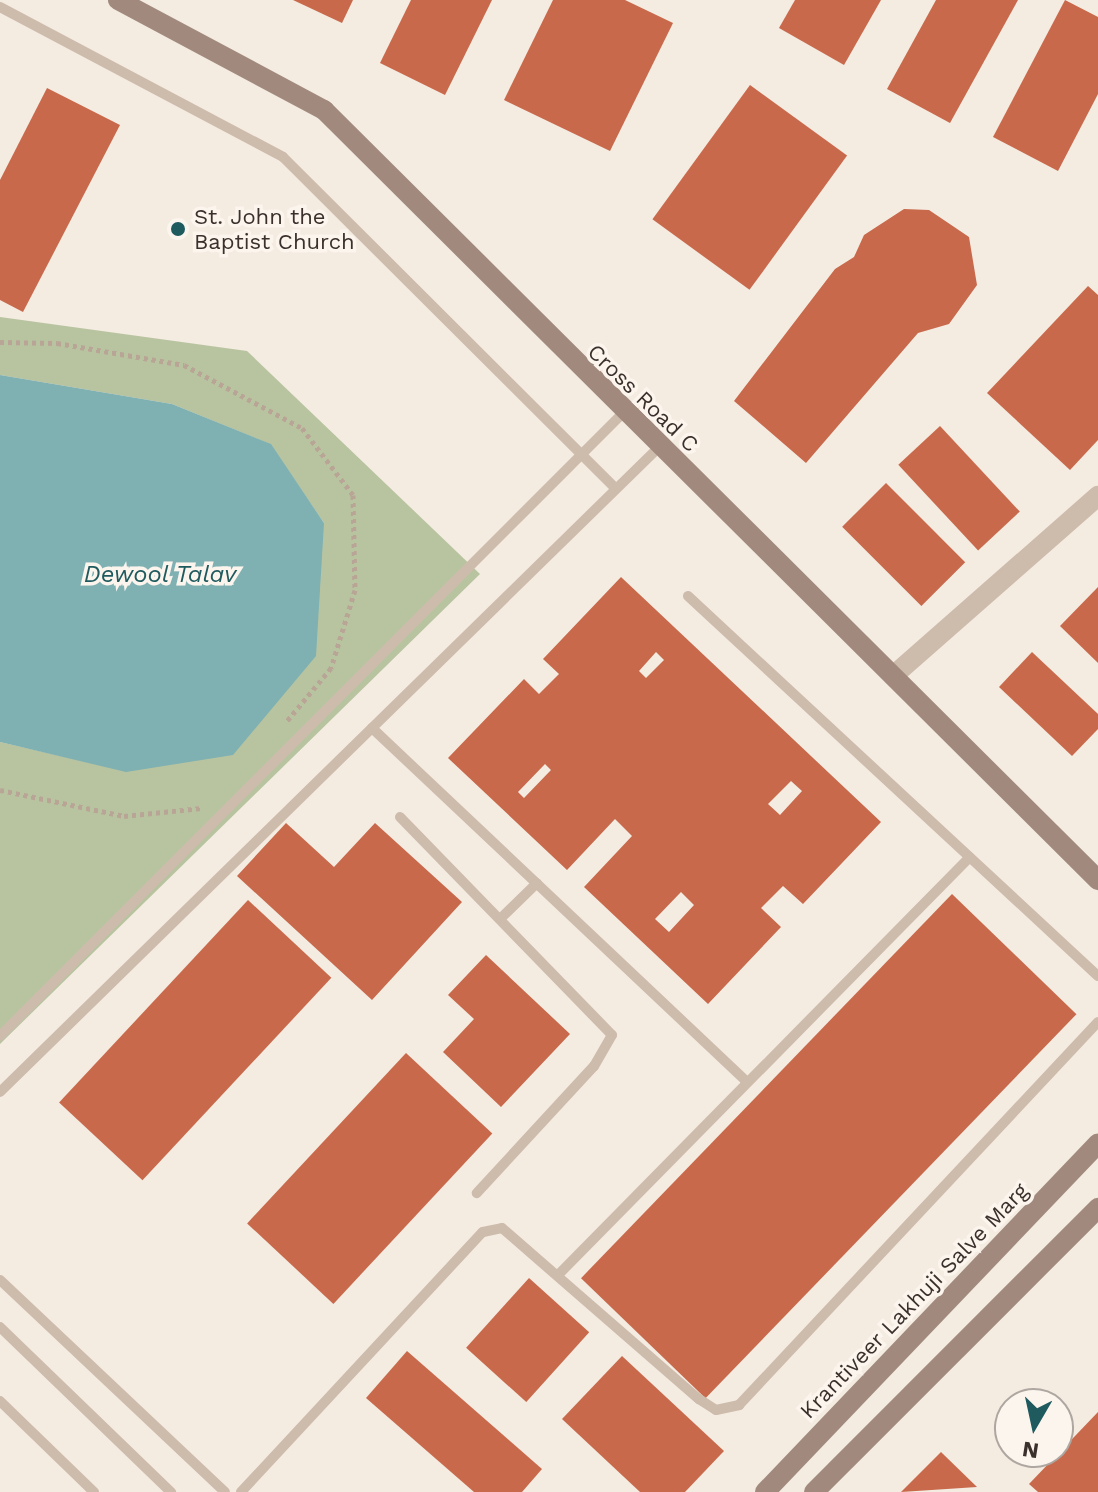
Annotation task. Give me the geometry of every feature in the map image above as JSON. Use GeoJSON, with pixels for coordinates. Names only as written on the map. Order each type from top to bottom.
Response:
{"type":"FeatureCollection","features":[{"type":"Feature","properties":{"kind":"main road","name":"Cross Road C"},"geometry":{"type":"LineString","coordinates":[[118,0],[324,110],[623,413],[1098,880]]}},
{"type":"Feature","properties":{"kind":"main road","name":"Krantiveer Lakhuji Salve Marg"},"geometry":{"type":"LineString","coordinates":[[765,1492],[1098,1144]]}},
{"type":"Feature","properties":{"kind":"main road"},"geometry":{"type":"LineString","coordinates":[[814,1492],[1098,1208]]}},
{"type":"Feature","properties":{"kind":"street"},"geometry":{"type":"LineString","coordinates":[[893,676],[1098,496]]}},
{"type":"Feature","properties":{"kind":"lane"},"geometry":{"type":"LineString","coordinates":[[0,7],[283,157],[614,487]]}},
{"type":"Feature","properties":{"kind":"lane"},"geometry":{"type":"LineString","coordinates":[[0,1036],[623,413]]}},
{"type":"Feature","properties":{"kind":"lane"},"geometry":{"type":"LineString","coordinates":[[0,1092],[614,487],[659,447]]}},
{"type":"Feature","properties":{"kind":"lane"},"geometry":{"type":"LineString","coordinates":[[688,596],[1098,976]]}},
{"type":"Feature","properties":{"kind":"lane"},"geometry":{"type":"LineString","coordinates":[[372,728],[745,1080]]}},
{"type":"Feature","properties":{"kind":"lane"},"geometry":{"type":"LineString","coordinates":[[400,817],[612,1035],[594,1066],[477,1193]]}},
{"type":"Feature","properties":{"kind":"lane"},"geometry":{"type":"LineString","coordinates":[[559,1274],[745,1080],[970,857]]}},
{"type":"Feature","properties":{"kind":"lane"},"geometry":{"type":"LineString","coordinates":[[501,918],[537,883]]}},
{"type":"Feature","properties":{"kind":"lane"},"geometry":{"type":"LineString","coordinates":[[241,1492],[483,1232],[502,1228],[520,1238],[699,1399],[716,1410],[739,1405],[1098,1022]]}},
{"type":"Feature","properties":{"kind":"lane"},"geometry":{"type":"LineString","coordinates":[[0,1280],[225,1492]]}},
{"type":"Feature","properties":{"kind":"lane"},"geometry":{"type":"LineString","coordinates":[[0,1327],[171,1492]]}},
{"type":"Feature","properties":{"kind":"lane"},"geometry":{"type":"LineString","coordinates":[[0,1401],[94,1492]]}},
{"type":"Feature","properties":{"kind":"path"},"geometry":{"type":"LineString","coordinates":[[0,342],[57,343],[184,365],[302,428],[353,495],[355,590],[331,668],[274,735]]}},
{"type":"Feature","properties":{"kind":"path"},"geometry":{"type":"LineString","coordinates":[[0,790],[124,816],[207,808],[217,797]]}},
{"type":"Feature","properties":{"kind":"green space"},"geometry":{"type":"Polygon","coordinates":[[[0,317],[247,351],[480,574],[0,1044],[0,742],[126,771],[324,523],[270,444],[172,404],[0,375],[0,317]]]}},
{"type":"Feature","properties":{"kind":"water","name":"Dewool Talav"},"geometry":{"type":"Polygon","coordinates":[[[0,375],[172,404],[271,444],[324,523],[316,656],[233,755],[126,772],[0,742],[0,375]]]}},
{"type":"Feature","properties":{"kind":"building"},"geometry":{"type":"Polygon","coordinates":[[[293,0],[353,0],[342,23],[293,0]]]}},
{"type":"Feature","properties":{"kind":"building"},"geometry":{"type":"Polygon","coordinates":[[[411,0],[492,0],[445,95],[380,63],[411,0]]]}},
{"type":"Feature","properties":{"kind":"building"},"geometry":{"type":"Polygon","coordinates":[[[553,0],[625,0],[673,23],[610,151],[504,100],[553,0]]]}},
{"type":"Feature","properties":{"kind":"building"},"geometry":{"type":"Polygon","coordinates":[[[795,0],[881,0],[844,65],[779,28],[795,0]]]}},
{"type":"Feature","properties":{"kind":"building"},"geometry":{"type":"Polygon","coordinates":[[[936,0],[1018,0],[950,123],[887,89],[936,0]]]}},
{"type":"Feature","properties":{"kind":"building"},"geometry":{"type":"Polygon","coordinates":[[[1065,0],[1098,17],[1098,94],[1058,171],[993,137],[1065,0]]]}},
{"type":"Feature","properties":{"kind":"building"},"geometry":{"type":"Polygon","coordinates":[[[750,85],[847,156],[750,290],[652,219],[750,85]]]}},
{"type":"Feature","properties":{"kind":"building"},"geometry":{"type":"Polygon","coordinates":[[[47,88],[120,125],[23,312],[0,300],[0,180],[47,88]]]}},
{"type":"Feature","properties":{"kind":"building"},"geometry":{"type":"Polygon","coordinates":[[[904,209],[929,210],[969,237],[977,285],[949,324],[918,333],[806,463],[734,401],[835,269],[854,257],[864,235],[904,209]]]}},
{"type":"Feature","properties":{"kind":"building"},"geometry":{"type":"Polygon","coordinates":[[[1088,286],[1098,295],[1098,440],[1070,470],[987,393],[1088,286]]]}},
{"type":"Feature","properties":{"kind":"building"},"geometry":{"type":"Polygon","coordinates":[[[940,426],[1020,512],[978,550],[898,465],[940,426]]]}},
{"type":"Feature","properties":{"kind":"building"},"geometry":{"type":"Polygon","coordinates":[[[886,483],[965,562],[921,606],[842,527],[886,483]]]}},
{"type":"Feature","properties":{"kind":"building"},"geometry":{"type":"Polygon","coordinates":[[[621,577],[881,822],[803,904],[783,886],[761,908],[781,927],[708,1004],[584,887],[632,836],[615,819],[567,870],[448,758],[524,679],[539,694],[559,674],[543,659],[621,577]],[[656,652],[639,671],[646,678],[664,660],[656,652]],[[545,764],[518,792],[524,798],[551,770],[545,764]],[[791,781],[768,804],[780,815],[802,791],[791,781]],[[681,892],[655,919],[669,932],[694,905],[681,892]]]}},
{"type":"Feature","properties":{"kind":"building"},"geometry":{"type":"Polygon","coordinates":[[[1098,587],[1098,663],[1060,626],[1098,587]]]}},
{"type":"Feature","properties":{"kind":"building"},"geometry":{"type":"Polygon","coordinates":[[[1032,652],[1098,714],[1098,729],[1072,756],[999,687],[1032,652]]]}},
{"type":"Feature","properties":{"kind":"building"},"geometry":{"type":"Polygon","coordinates":[[[286,823],[334,867],[375,823],[462,902],[372,1000],[237,876],[286,823]]]}},
{"type":"Feature","properties":{"kind":"building"},"geometry":{"type":"Polygon","coordinates":[[[952,894],[1076,1014],[705,1398],[581,1278],[952,894]]]}},
{"type":"Feature","properties":{"kind":"building"},"geometry":{"type":"Polygon","coordinates":[[[248,900],[331,978],[142,1180],[59,1103],[248,900]]]}},
{"type":"Feature","properties":{"kind":"building"},"geometry":{"type":"Polygon","coordinates":[[[486,955],[570,1034],[501,1107],[443,1052],[474,1019],[448,995],[486,955]]]}},
{"type":"Feature","properties":{"kind":"building"},"geometry":{"type":"Polygon","coordinates":[[[406,1053],[492,1133],[333,1304],[247,1223],[406,1053]]]}},
{"type":"Feature","properties":{"kind":"building"},"geometry":{"type":"Polygon","coordinates":[[[529,1278],[589,1332],[526,1402],[466,1348],[529,1278]]]}},
{"type":"Feature","properties":{"kind":"building"},"geometry":{"type":"Polygon","coordinates":[[[407,1351],[542,1469],[522,1492],[474,1492],[366,1398],[407,1351]]]}},
{"type":"Feature","properties":{"kind":"building"},"geometry":{"type":"Polygon","coordinates":[[[622,1356],[724,1451],[685,1492],[640,1492],[562,1419],[622,1356]]]}},
{"type":"Feature","properties":{"kind":"building"},"geometry":{"type":"Polygon","coordinates":[[[1098,1412],[1098,1492],[1038,1492],[1029,1484],[1044,1468],[1074,1468],[1074,1437],[1098,1412]]]}},
{"type":"Feature","properties":{"kind":"building"},"geometry":{"type":"Polygon","coordinates":[[[941,1452],[977,1487],[901,1492],[941,1452]]]}},
{"type":"Feature","properties":{"kind":"place","name":"St. John the Baptist Church"},"geometry":{"type":"Point","coordinates":[178,229]}}]}
